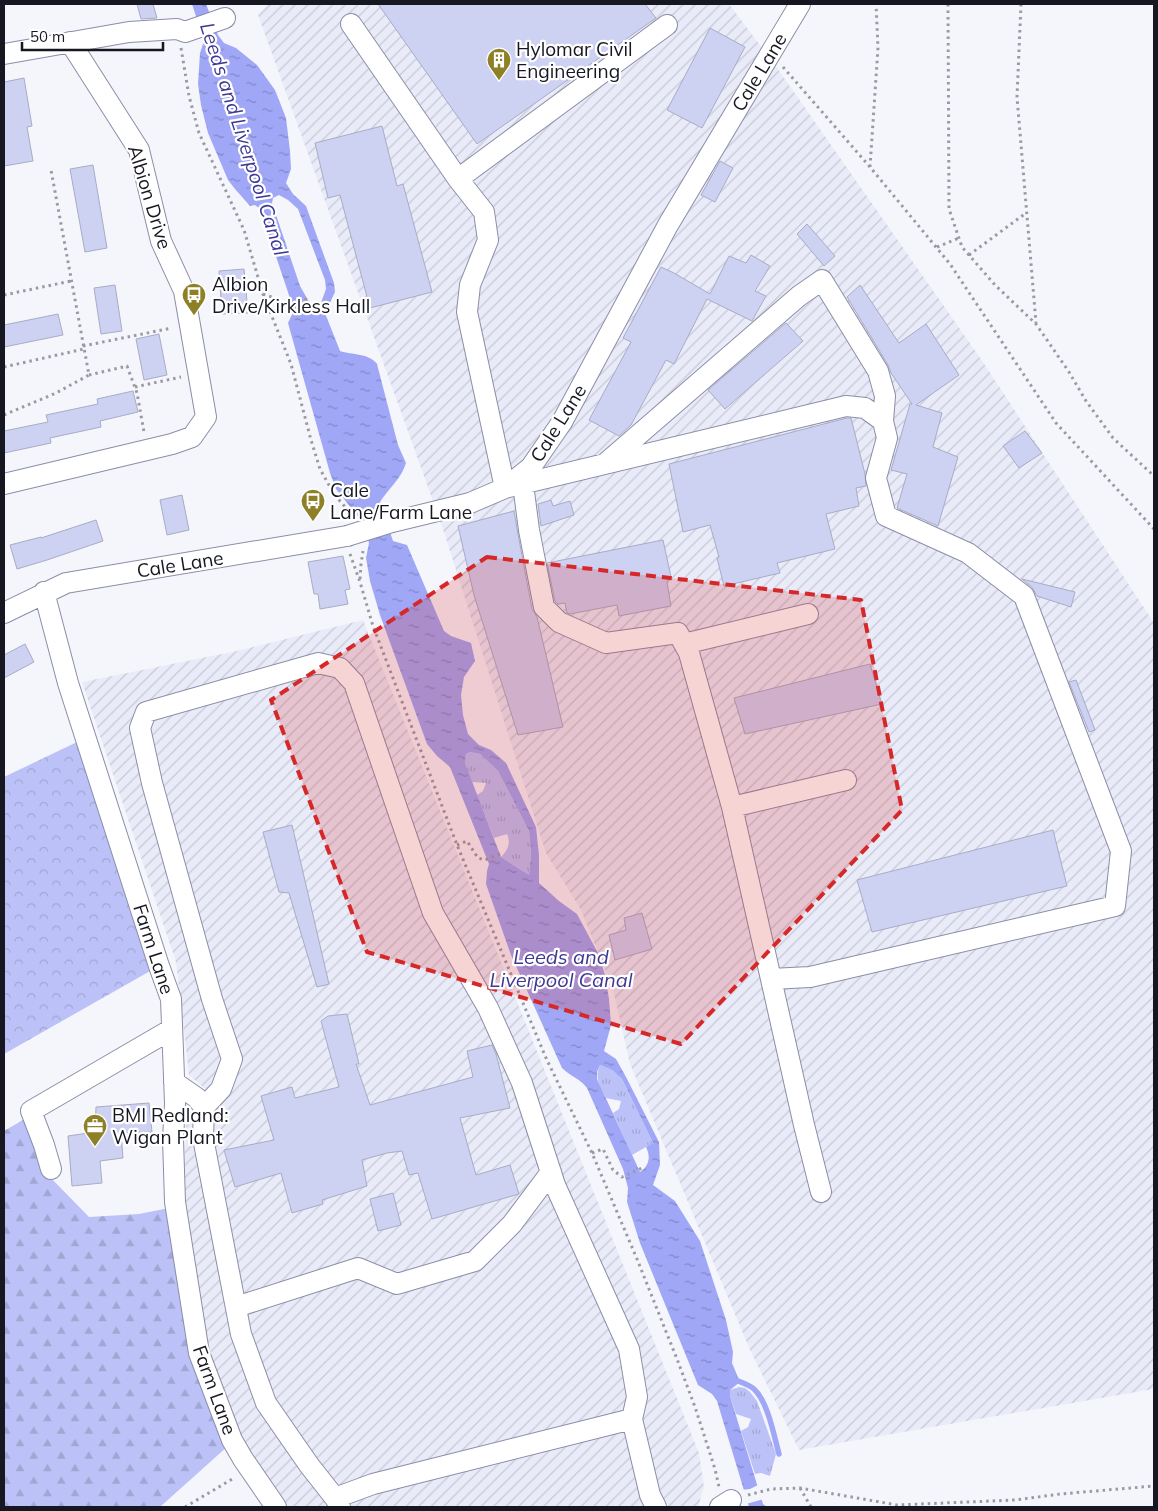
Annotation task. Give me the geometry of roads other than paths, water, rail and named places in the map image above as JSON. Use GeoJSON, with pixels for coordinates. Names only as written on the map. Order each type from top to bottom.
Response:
{"type":"FeatureCollection","features":[{"type":"Feature","properties":{"kind":"street","name":"Cale Lane"},"geometry":{"type":"LineString","coordinates":[[4,613],[66,583],[352,538],[392,522],[470,504],[514,486],[531,467],[562,422],[668,225],[800,4]]}},
{"type":"Feature","properties":{"kind":"street"},"geometry":{"type":"LineString","coordinates":[[4,54],[129,32],[181,31],[225,18]]}},
{"type":"Feature","properties":{"kind":"street"},"geometry":{"type":"LineString","coordinates":[[351,24],[458,179],[484,212],[488,240],[470,285],[467,312],[514,486],[529,530],[544,607],[559,622],[606,643],[678,633],[689,653],[732,808],[821,1192]]}},
{"type":"Feature","properties":{"kind":"street"},"geometry":{"type":"LineString","coordinates":[[458,179],[667,25]]}},
{"type":"Feature","properties":{"kind":"street","name":"Albion Drive"},"geometry":{"type":"LineString","coordinates":[[4,484],[172,444],[192,437],[206,417],[184,291],[161,241],[139,150],[70,42]]}},
{"type":"Feature","properties":{"kind":"street"},"geometry":{"type":"LineString","coordinates":[[603,465],[798,296],[822,280],[878,372],[885,396],[883,421],[887,438],[876,478],[886,516],[968,553],[1024,596],[1121,851],[1116,906],[810,977],[771,979]]}},
{"type":"Feature","properties":{"kind":"street"},"geometry":{"type":"LineString","coordinates":[[514,486],[846,406],[865,408],[883,421]]}},
{"type":"Feature","properties":{"kind":"street","name":"Farm Lane"},"geometry":{"type":"LineString","coordinates":[[44,592],[68,683],[171,998],[175,1103],[173,1139],[175,1202],[199,1353],[232,1440],[276,1507]]}},
{"type":"Feature","properties":{"kind":"street"},"geometry":{"type":"LineString","coordinates":[[684,644],[808,614]]}},
{"type":"Feature","properties":{"kind":"street"},"geometry":{"type":"LineString","coordinates":[[204,1107],[221,1089],[232,1060],[212,999],[154,793],[140,728],[146,712],[318,663],[340,668],[354,683],[433,913],[488,1008],[522,1083],[559,1194],[628,1349],[637,1397],[632,1419],[650,1495],[656,1507]]}},
{"type":"Feature","properties":{"kind":"street"},"geometry":{"type":"LineString","coordinates":[[732,808],[846,780]]}},
{"type":"Feature","properties":{"kind":"street"},"geometry":{"type":"LineString","coordinates":[[51,1169],[31,1111],[172,1029]]}},
{"type":"Feature","properties":{"kind":"street"},"geometry":{"type":"LineString","coordinates":[[174,1082],[197,1098],[204,1107],[203,1138],[241,1334],[266,1403],[337,1503],[373,1484],[632,1419]]}},
{"type":"Feature","properties":{"kind":"street"},"geometry":{"type":"LineString","coordinates":[[236,1307],[358,1268],[397,1284],[476,1261],[512,1224],[551,1172]]}},
{"type":"Feature","properties":{"kind":"water","name":"Leeds and Liverpool Canal"},"geometry":{"type":"Polygon","coordinates":[[[192,4],[206,4],[218,35],[224,43],[236,48],[257,65],[275,90],[286,118],[291,169],[286,183],[293,194],[306,206],[334,283],[335,292],[325,313],[340,351],[365,356],[374,360],[377,364],[398,445],[406,463],[398,479],[380,502],[393,541],[407,545],[444,631],[451,636],[471,643],[475,661],[464,677],[461,695],[463,715],[468,734],[479,745],[491,750],[506,763],[536,827],[539,883],[577,914],[599,955],[605,975],[611,1025],[604,1051],[616,1059],[659,1142],[660,1165],[653,1185],[675,1201],[700,1241],[726,1320],[733,1352],[732,1363],[740,1382],[730,1390],[730,1396],[763,1504],[767,1507],[749,1507],[717,1401],[712,1394],[698,1385],[640,1243],[627,1202],[628,1188],[623,1169],[587,1088],[562,1068],[511,955],[486,884],[489,864],[450,767],[427,744],[380,615],[370,581],[366,558],[369,543],[363,523],[336,489],[330,473],[288,323],[294,310],[260,209],[255,205],[250,206],[228,180],[208,133],[198,84],[200,53],[204,41],[192,4]],[[279,195],[273,198],[272,203],[300,286],[313,306],[319,308],[326,289],[325,280],[298,209],[279,195]],[[470,752],[466,754],[465,763],[501,857],[529,875],[531,854],[529,831],[498,771],[480,754],[470,752]],[[600,1065],[597,1079],[640,1172],[648,1161],[646,1147],[653,1143],[622,1079],[612,1070],[600,1065]]]}},
{"type":"Feature","properties":{"kind":"waterway"},"geometry":{"type":"LineString","coordinates":[[733,1379],[752,1387],[759,1395],[770,1420],[779,1454]]}},
{"type":"Feature","properties":{"kind":"place","name":"Hylomar Civil Engineering"},"geometry":{"type":"Point","coordinates":[499,81]}},
{"type":"Feature","properties":{"kind":"place","name":"Albion Drive/Kirkless Hall"},"geometry":{"type":"Point","coordinates":[194,316]}},
{"type":"Feature","properties":{"kind":"place","name":"Cale Lane/Farm Lane"},"geometry":{"type":"Point","coordinates":[313,522]}},
{"type":"Feature","properties":{"kind":"place","name":"BMI Redland: Wigan Plant"},"geometry":{"type":"Point","coordinates":[95,1147]}}]}
